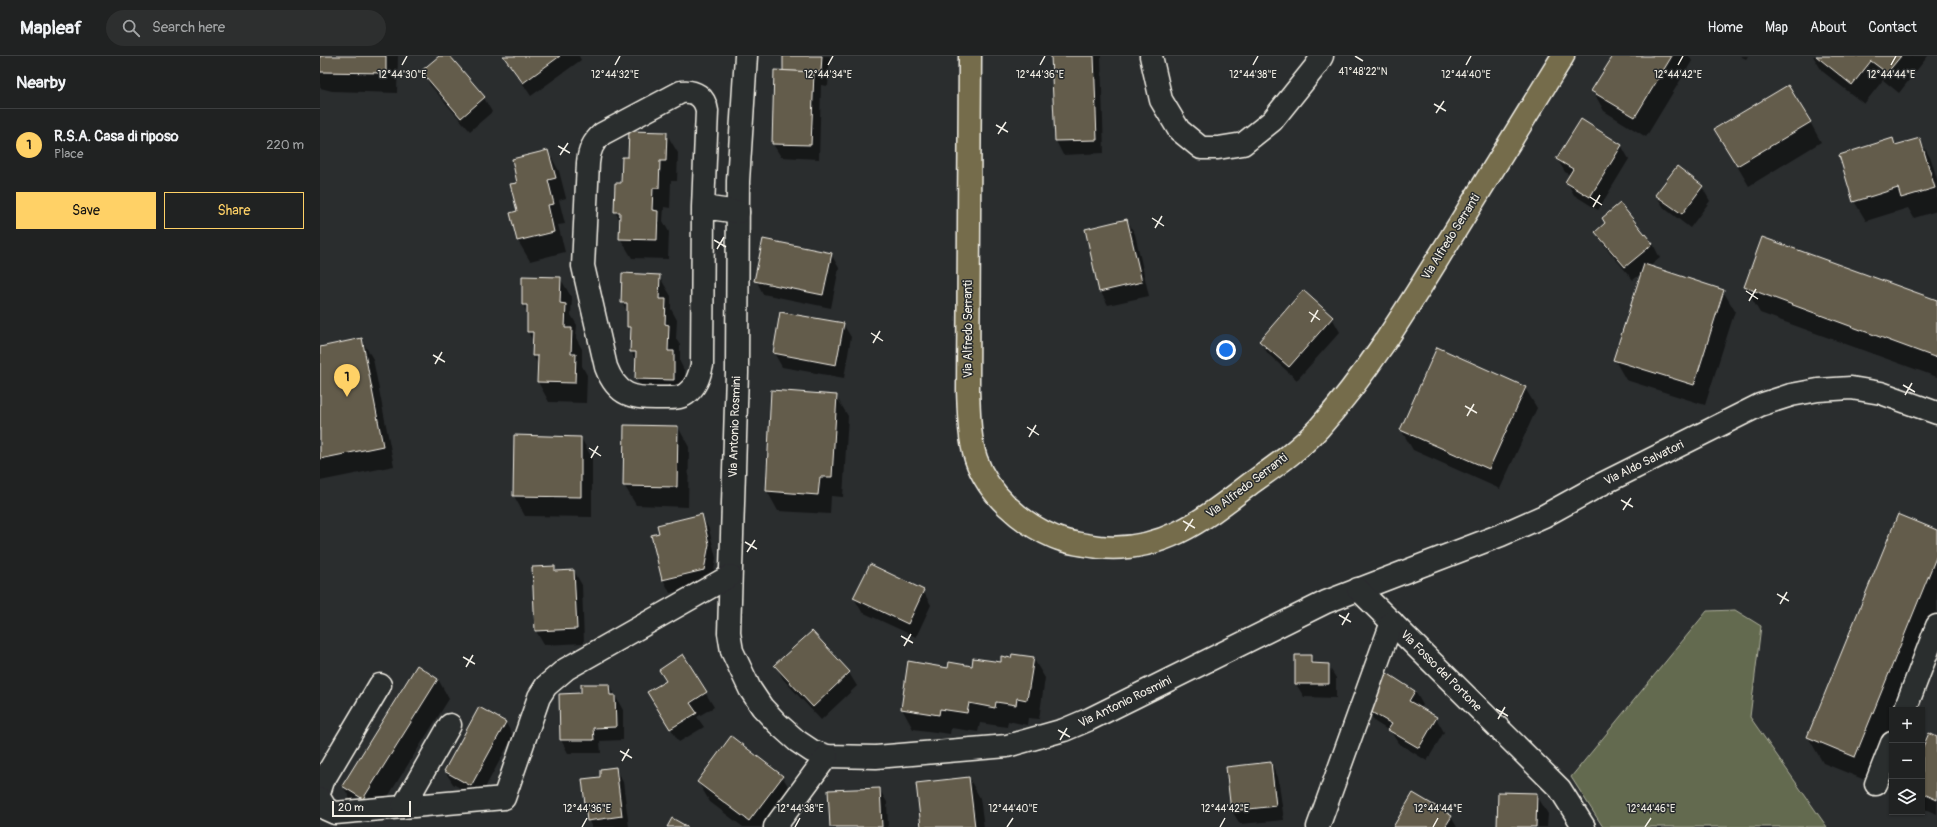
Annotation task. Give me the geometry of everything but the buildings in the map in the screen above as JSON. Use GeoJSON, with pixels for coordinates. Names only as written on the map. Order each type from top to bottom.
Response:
{"type":"FeatureCollection","features":[{"type":"Feature","properties":{"kind":"main road","name":"Via Alfredo Serranti"},"geometry":{"type":"LineString","coordinates":[[970,56],[968,390],[970,425],[976,459],[988,481],[1005,503],[1018,516],[1036,529],[1060,539],[1084,545],[1109,548],[1152,544],[1174,536],[1192,526],[1286,458],[1318,429],[1381,348],[1563,56]]}},
{"type":"Feature","properties":{"kind":"street","name":"Via Antonio Rosmini"},"geometry":{"type":"LineString","coordinates":[[746,56],[738,181],[737,373],[729,633],[732,651],[750,689],[762,707],[797,741],[812,751],[827,756],[876,757],[1007,746],[1064,730],[1140,695],[1288,620],[1358,589]]}},
{"type":"Feature","properties":{"kind":"street"},"geometry":{"type":"LineString","coordinates":[[1151,56],[1161,100],[1179,130],[1201,148],[1218,148],[1243,144],[1272,121],[1316,66],[1322,56]]}},
{"type":"Feature","properties":{"kind":"street"},"geometry":{"type":"LineString","coordinates":[[681,92],[694,92],[703,100],[707,111],[704,208],[702,365],[699,378],[692,389],[684,396],[676,398],[639,398],[627,395],[618,388],[610,378],[606,367],[583,266],[588,163],[589,152],[594,141],[602,134],[681,92]]}},
{"type":"Feature","properties":{"kind":"street"},"geometry":{"type":"LineString","coordinates":[[704,208],[738,212]]}},
{"type":"Feature","properties":{"kind":"street","name":"Via Aldo Salvatori"},"geometry":{"type":"LineString","coordinates":[[1358,589],[1502,534],[1544,516],[1600,484],[1760,405],[1791,395],[1818,390],[1851,388],[1881,393],[1937,413]]}},
{"type":"Feature","properties":{"kind":"street"},"geometry":{"type":"LineString","coordinates":[[320,799],[326,809],[335,813],[504,798],[534,708],[546,686],[566,669],[730,576]]}},
{"type":"Feature","properties":{"kind":"street","name":"Via Fosso del Portone"},"geometry":{"type":"LineString","coordinates":[[1358,589],[1560,789],[1584,827]]}},
{"type":"Feature","properties":{"kind":"street","name":"Via Fosso del Portone"},"geometry":{"type":"LineString","coordinates":[[1318,827],[1392,622]]}},
{"type":"Feature","properties":{"kind":"street"},"geometry":{"type":"LineString","coordinates":[[1906,707],[1937,626]]}},
{"type":"Feature","properties":{"kind":"street"},"geometry":{"type":"LineString","coordinates":[[320,790],[323,781],[380,685]]}},
{"type":"Feature","properties":{"kind":"street"},"geometry":{"type":"LineString","coordinates":[[403,807],[450,725]]}},
{"type":"Feature","properties":{"kind":"street"},"geometry":{"type":"LineString","coordinates":[[1876,784],[1889,751]]}},
{"type":"Feature","properties":{"kind":"street"},"geometry":{"type":"LineString","coordinates":[[775,827],[827,756]]}},
{"type":"Feature","properties":{"kind":"green space"},"geometry":{"type":"Polygon","coordinates":[[[1735,610],[1761,626],[1750,717],[1827,827],[1603,827],[1571,777],[1707,611],[1735,610]]]}},
{"type":"Feature","properties":{"kind":"place","name":"R.S.A. Casa di riposo"},"geometry":{"type":"Point","coordinates":[347,397]}}]}
